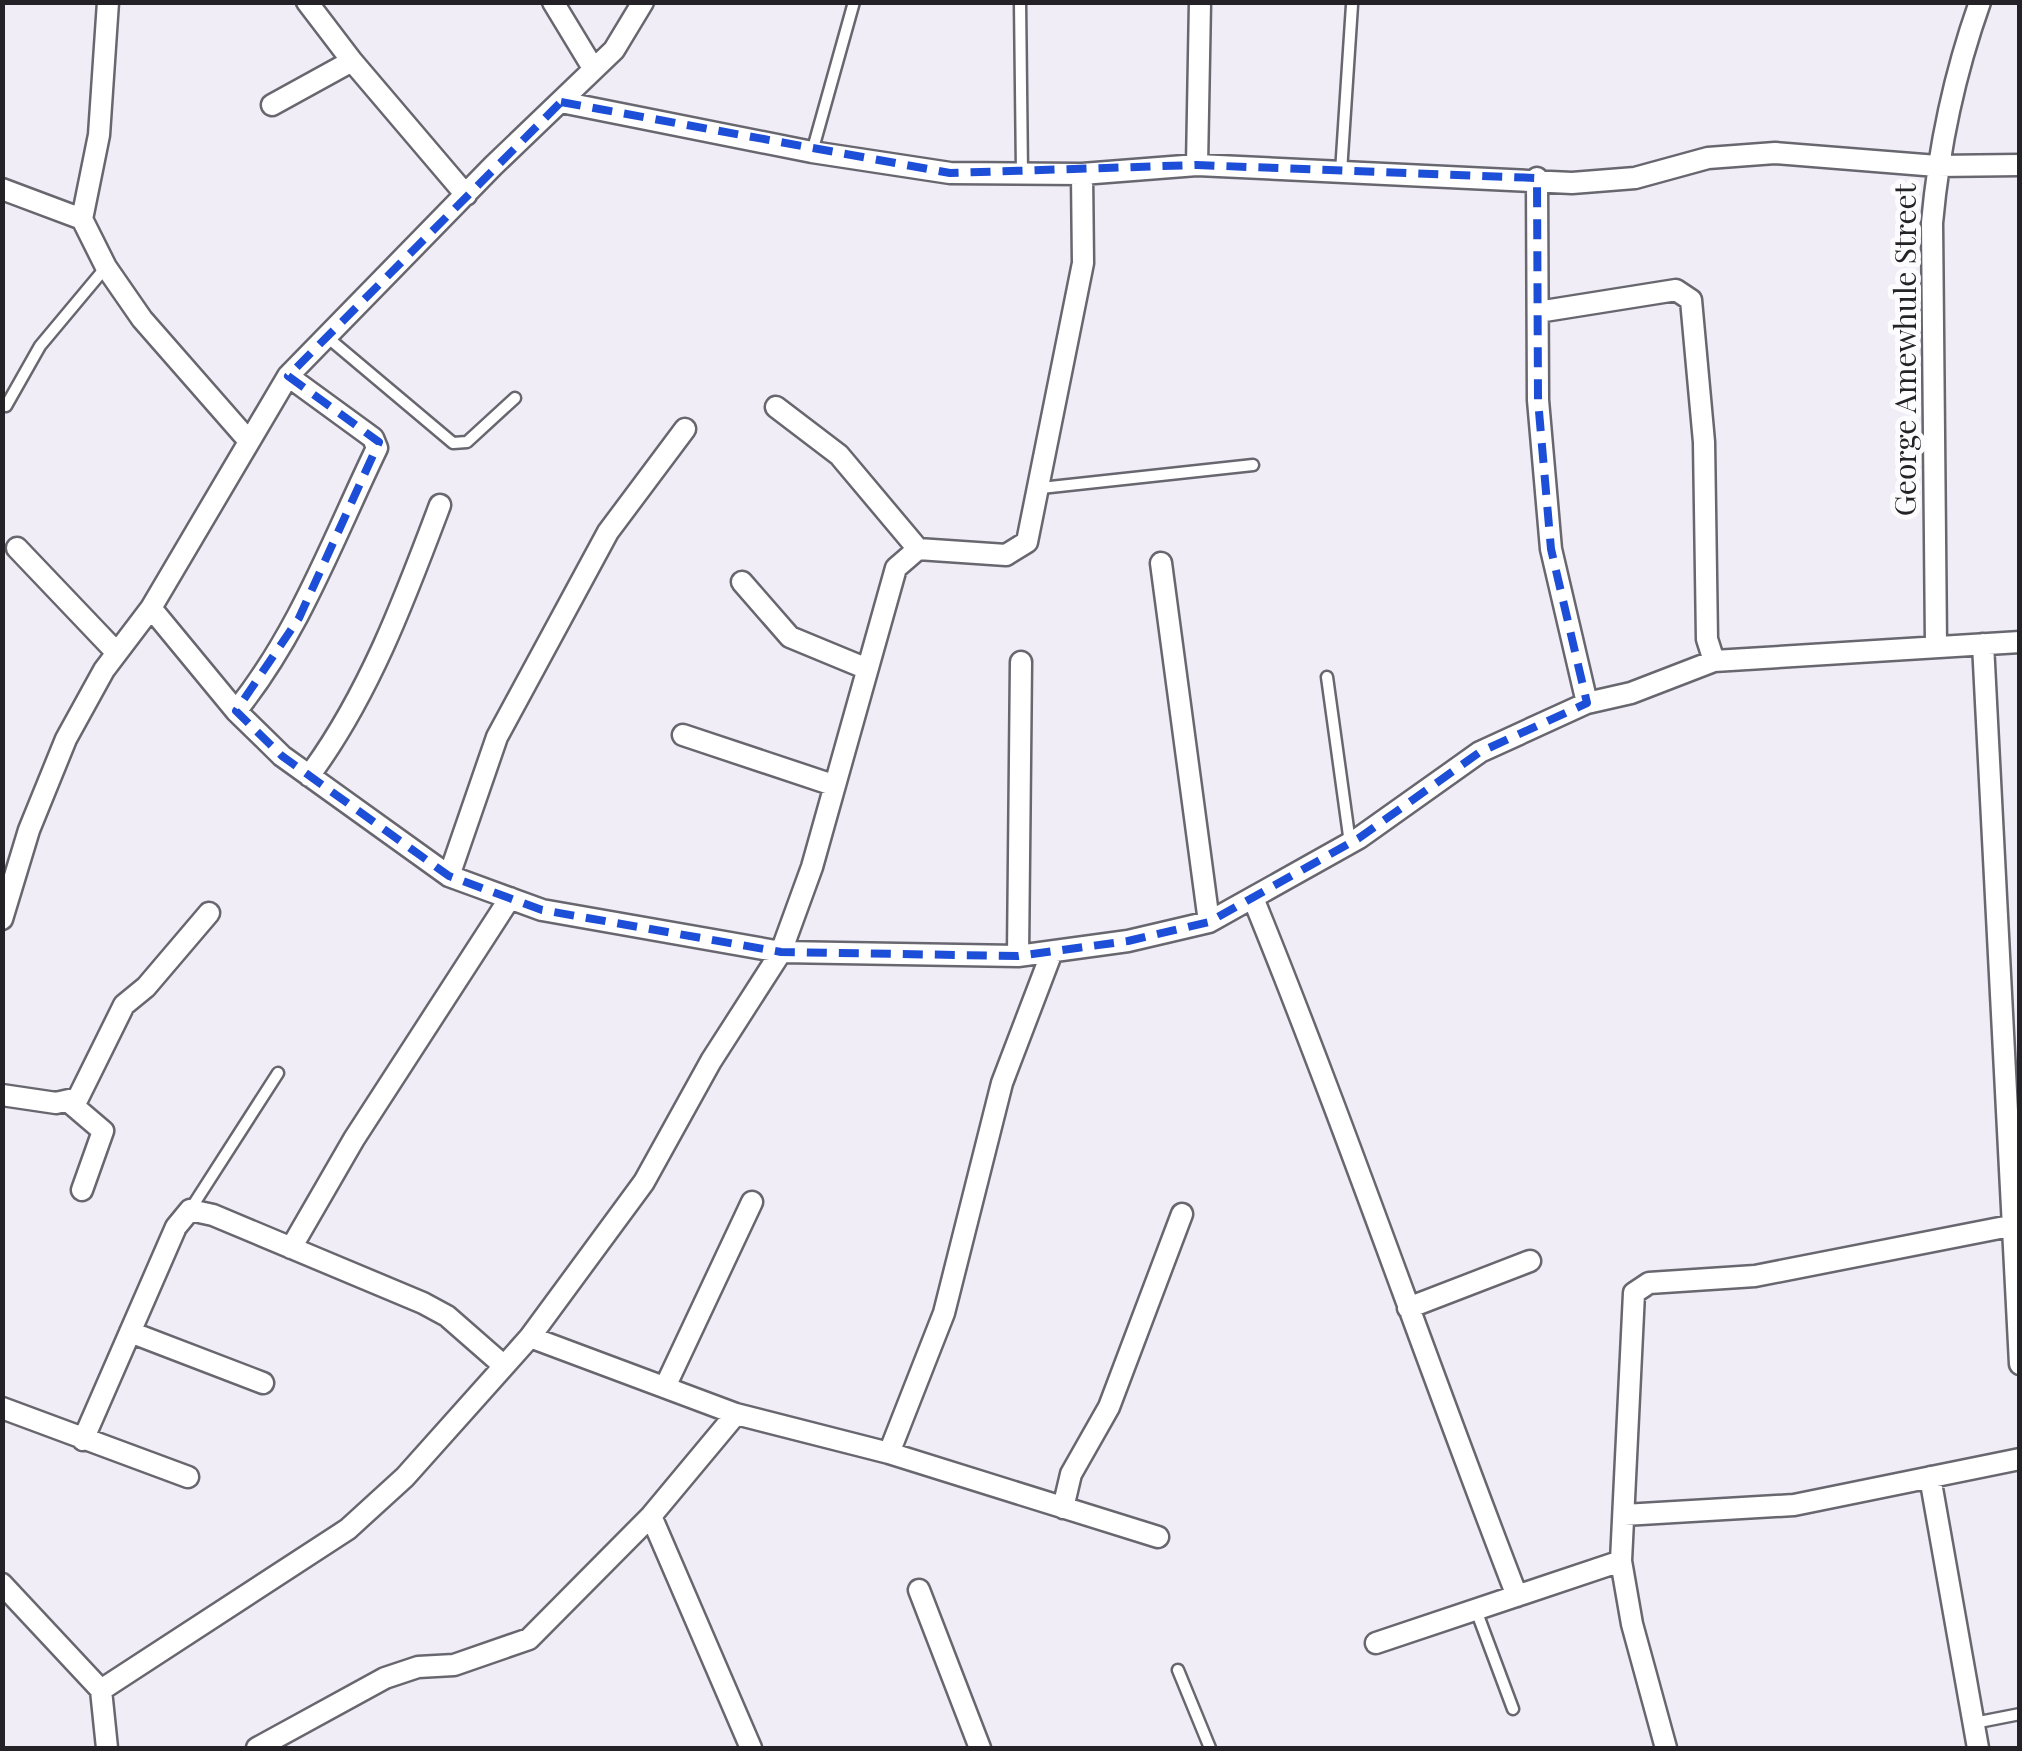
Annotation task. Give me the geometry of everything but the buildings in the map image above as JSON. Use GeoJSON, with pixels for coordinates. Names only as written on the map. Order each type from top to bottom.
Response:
{"type":"FeatureCollection","features":[{"type":"Feature","properties":{"kind":"street"},"geometry":{"type":"LineString","coordinates":[[108,2],[99,136],[82,220],[106,267],[142,318],[248,440]]}},
{"type":"Feature","properties":{"kind":"street"},"geometry":{"type":"LineString","coordinates":[[307,2],[352,62],[466,195]]}},
{"type":"Feature","properties":{"kind":"street"},"geometry":{"type":"LineString","coordinates":[[553,2],[593,68]]}},
{"type":"Feature","properties":{"kind":"street"},"geometry":{"type":"LineString","coordinates":[[2,919],[29,830],[66,739],[117,653],[151,608],[288,376],[614,50],[643,2]]}},
{"type":"Feature","properties":{"kind":"street"},"geometry":{"type":"LineString","coordinates":[[1196,165],[1200,2]]}},
{"type":"Feature","properties":{"kind":"street","name":"George Amewhule Street"},"geometry":{"type":"LineString","coordinates":[[1936,644],[1932,223],[1937,166],[1956,69],[1980,2]]}},
{"type":"Feature","properties":{"kind":"street"},"geometry":{"type":"LineString","coordinates":[[272,105],[352,62]]}},
{"type":"Feature","properties":{"kind":"street"},"geometry":{"type":"LineString","coordinates":[[561,102],[812,152],[950,173],[1082,174],[1196,165],[1537,178],[1572,183],[1636,178],[1708,158],[1775,153],[1937,166],[2020,165]]}},
{"type":"Feature","properties":{"kind":"street"},"geometry":{"type":"LineString","coordinates":[[101,1690],[348,1529],[406,1477],[530,1336],[644,1182],[712,1061],[781,952],[812,867],[896,568],[918,549],[1006,555],[1021,550],[1028,542],[1083,263],[1082,174]]}},
{"type":"Feature","properties":{"kind":"street"},"geometry":{"type":"LineString","coordinates":[[1537,178],[1538,400],[1551,549],[1587,703]]}},
{"type":"Feature","properties":{"kind":"street"},"geometry":{"type":"LineString","coordinates":[[2,188],[82,220]]}},
{"type":"Feature","properties":{"kind":"street"},"geometry":{"type":"LineString","coordinates":[[1538,312],[1676,290],[1692,300],[1704,442],[1707,639],[1714,661]]}},
{"type":"Feature","properties":{"kind":"street"},"geometry":{"type":"LineString","coordinates":[[236,712],[270,669],[299,618],[377,448],[373,438],[288,376]]}},
{"type":"Feature","properties":{"kind":"street"},"geometry":{"type":"LineString","coordinates":[[776,407],[839,455],[918,549]]}},
{"type":"Feature","properties":{"kind":"street"},"geometry":{"type":"LineString","coordinates":[[449,876],[497,736],[608,532],[684,429]]}},
{"type":"Feature","properties":{"kind":"street"},"geometry":{"type":"LineString","coordinates":[[309,776],[340,733],[364,685],[440,505]]}},
{"type":"Feature","properties":{"kind":"street"},"geometry":{"type":"LineString","coordinates":[[17,548],[117,653]]}},
{"type":"Feature","properties":{"kind":"street"},"geometry":{"type":"LineString","coordinates":[[1161,563],[1210,922]]}},
{"type":"Feature","properties":{"kind":"street"},"geometry":{"type":"LineString","coordinates":[[742,582],[790,637],[865,668]]}},
{"type":"Feature","properties":{"kind":"street"},"geometry":{"type":"LineString","coordinates":[[151,608],[236,712],[309,776],[449,876],[542,910],[781,952],[1018,956],[1128,941],[1210,922],[1350,844],[1480,752],[1587,703],[1632,693],[1714,661],[1936,644],[2020,642]]}},
{"type":"Feature","properties":{"kind":"street"},"geometry":{"type":"LineString","coordinates":[[1983,644],[2020,1364]]}},
{"type":"Feature","properties":{"kind":"street"},"geometry":{"type":"LineString","coordinates":[[1018,956],[1022,662]]}},
{"type":"Feature","properties":{"kind":"street"},"geometry":{"type":"LineString","coordinates":[[682,734],[834,786]]}},
{"type":"Feature","properties":{"kind":"street"},"geometry":{"type":"LineString","coordinates":[[291,1248],[380,1098],[510,898]]}},
{"type":"Feature","properties":{"kind":"street"},"geometry":{"type":"LineString","coordinates":[[1253,898],[1327,1080],[1517,1596]]}},
{"type":"Feature","properties":{"kind":"street"},"geometry":{"type":"LineString","coordinates":[[69,1102],[86,1086],[124,1005],[146,987],[209,913]]}},
{"type":"Feature","properties":{"kind":"street"},"geometry":{"type":"LineString","coordinates":[[889,1453],[944,1314],[1002,1083],[1052,952]]}},
{"type":"Feature","properties":{"kind":"street"},"geometry":{"type":"LineString","coordinates":[[2,1096],[69,1102],[103,1131],[82,1190]]}},
{"type":"Feature","properties":{"kind":"street"},"geometry":{"type":"LineString","coordinates":[[665,1387],[752,1202]]}},
{"type":"Feature","properties":{"kind":"street"},"geometry":{"type":"LineString","coordinates":[[83,1440],[176,1227],[190,1210],[201,1210],[448,1316],[503,1365]]}},
{"type":"Feature","properties":{"kind":"street"},"geometry":{"type":"LineString","coordinates":[[1063,1508],[1071,1474],[1109,1407],[1182,1214]]}},
{"type":"Feature","properties":{"kind":"street"},"geometry":{"type":"LineString","coordinates":[[1666,1748],[1632,1624],[1622,1561],[1632,1298],[1649,1283],[1755,1276],[2015,1225]]}},
{"type":"Feature","properties":{"kind":"street"},"geometry":{"type":"LineString","coordinates":[[1408,1308],[1530,1262]]}},
{"type":"Feature","properties":{"kind":"street"},"geometry":{"type":"LineString","coordinates":[[130,1332],[263,1383]]}},
{"type":"Feature","properties":{"kind":"street"},"geometry":{"type":"LineString","coordinates":[[530,1336],[736,1414],[889,1453],[1158,1538]]}},
{"type":"Feature","properties":{"kind":"street"},"geometry":{"type":"LineString","coordinates":[[2,1408],[188,1478]]}},
{"type":"Feature","properties":{"kind":"street"},"geometry":{"type":"LineString","coordinates":[[256,1748],[385,1678],[418,1667],[454,1665],[529,1639],[651,1516],[736,1414]]}},
{"type":"Feature","properties":{"kind":"street"},"geometry":{"type":"LineString","coordinates":[[1624,1515],[1794,1505],[2020,1459]]}},
{"type":"Feature","properties":{"kind":"street"},"geometry":{"type":"LineString","coordinates":[[1930,1477],[1978,1748]]}},
{"type":"Feature","properties":{"kind":"street"},"geometry":{"type":"LineString","coordinates":[[651,1516],[751,1748]]}},
{"type":"Feature","properties":{"kind":"street"},"geometry":{"type":"LineString","coordinates":[[1376,1644],[1622,1561]]}},
{"type":"Feature","properties":{"kind":"street"},"geometry":{"type":"LineString","coordinates":[[2,1584],[101,1690],[107,1748]]}},
{"type":"Feature","properties":{"kind":"street"},"geometry":{"type":"LineString","coordinates":[[918,1590],[980,1748]]}},
{"type":"Feature","properties":{"kind":"lane"},"geometry":{"type":"LineString","coordinates":[[812,152],[854,2]]}},
{"type":"Feature","properties":{"kind":"lane"},"geometry":{"type":"LineString","coordinates":[[1020,2],[1022,174]]}},
{"type":"Feature","properties":{"kind":"lane"},"geometry":{"type":"LineString","coordinates":[[1341,173],[1352,5]]}},
{"type":"Feature","properties":{"kind":"lane"},"geometry":{"type":"LineString","coordinates":[[6,406],[40,346],[106,267]]}},
{"type":"Feature","properties":{"kind":"lane"},"geometry":{"type":"LineString","coordinates":[[326,336],[453,444],[467,442],[515,398]]}},
{"type":"Feature","properties":{"kind":"lane"},"geometry":{"type":"LineString","coordinates":[[1041,488],[1253,465]]}},
{"type":"Feature","properties":{"kind":"lane"},"geometry":{"type":"LineString","coordinates":[[1328,677],[1350,844]]}},
{"type":"Feature","properties":{"kind":"lane"},"geometry":{"type":"LineString","coordinates":[[190,1210],[278,1073]]}},
{"type":"Feature","properties":{"kind":"lane"},"geometry":{"type":"LineString","coordinates":[[1476,1610],[1513,1709]]}},
{"type":"Feature","properties":{"kind":"lane"},"geometry":{"type":"LineString","coordinates":[[1178,1670],[1210,1748]]}},
{"type":"Feature","properties":{"kind":"lane"},"geometry":{"type":"LineString","coordinates":[[1973,1723],[2020,1714]]}},
{"type":"Feature","properties":{"kind":"highlighted area"},"geometry":{"type":"Polygon","coordinates":[[[561,102],[950,173],[1197,165],[1537,178],[1538,400],[1551,549],[1587,703],[1480,752],[1359,838],[1209,922],[1128,941],[1018,956],[781,952],[542,910],[449,876],[282,756],[236,711],[299,618],[379,442],[288,376],[561,102]]]}}]}
